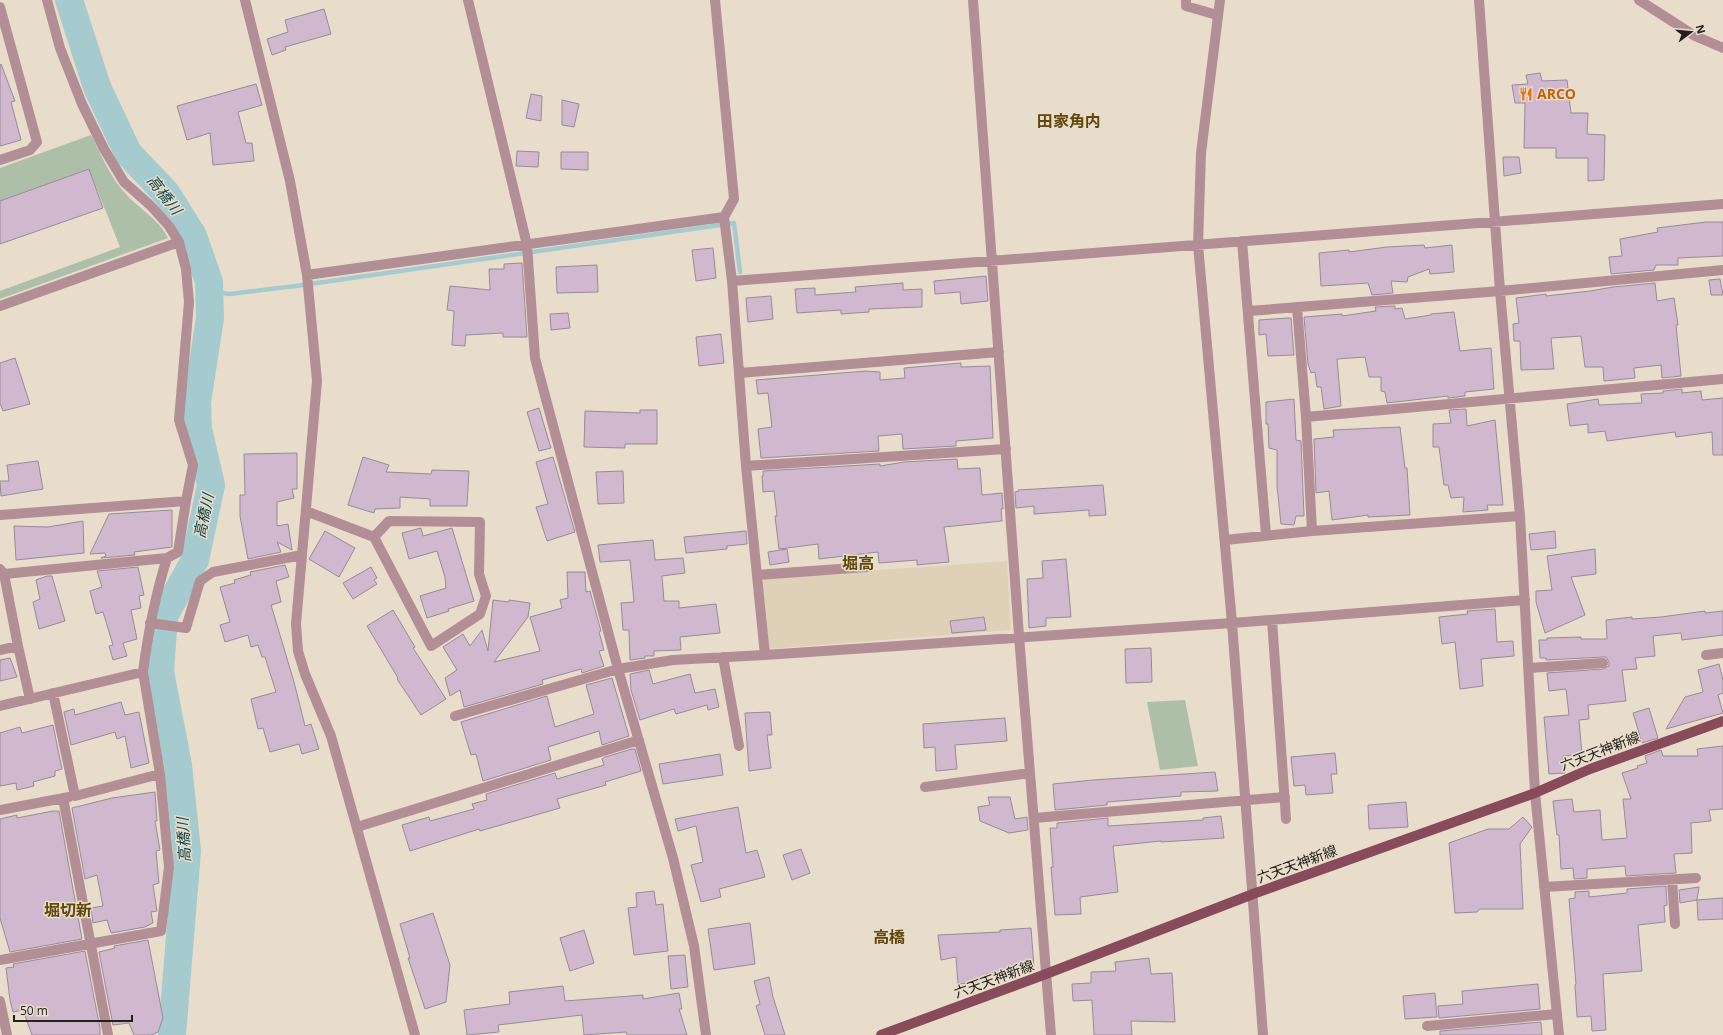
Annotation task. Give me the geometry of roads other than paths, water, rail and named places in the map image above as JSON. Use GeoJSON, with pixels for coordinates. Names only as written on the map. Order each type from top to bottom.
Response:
{"type":"FeatureCollection","features":[{"type":"Feature","properties":{"kind":"main road","name":"六天天神新線"},"geometry":{"type":"LineString","coordinates":[[881,1035],[1046,974],[1253,894],[1535,793],[1590,769],[1723,721]]}},
{"type":"Feature","properties":{"kind":"street"},"geometry":{"type":"LineString","coordinates":[[30,699],[2,571],[167,558],[178,552],[193,465],[179,420],[189,302],[186,269],[178,242],[169,226],[150,205],[124,182],[104,149],[82,104],[60,48],[47,0]]}},
{"type":"Feature","properties":{"kind":"street"},"geometry":{"type":"LineString","coordinates":[[245,0],[290,181],[307,275],[317,381],[296,624],[298,651],[304,674],[331,736],[415,1035]]}},
{"type":"Feature","properties":{"kind":"street"},"geometry":{"type":"LineString","coordinates":[[468,0],[527,245],[535,358],[618,669],[673,858],[694,946],[706,1035]]}},
{"type":"Feature","properties":{"kind":"street"},"geometry":{"type":"LineString","coordinates":[[715,0],[734,199],[724,217],[732,280],[746,466],[765,655]]}},
{"type":"Feature","properties":{"kind":"street"},"geometry":{"type":"LineString","coordinates":[[972,0],[993,261],[1019,636],[1051,1035]]}},
{"type":"Feature","properties":{"kind":"street"},"geometry":{"type":"LineString","coordinates":[[1186,0],[1186,6],[1217,15]]}},
{"type":"Feature","properties":{"kind":"street"},"geometry":{"type":"LineString","coordinates":[[1220,0],[1201,153],[1198,245],[1232,623],[1263,1035]]}},
{"type":"Feature","properties":{"kind":"street"},"geometry":{"type":"LineString","coordinates":[[1480,0],[1500,291],[1520,516],[1535,793],[1559,1035]]}},
{"type":"Feature","properties":{"kind":"street"},"geometry":{"type":"LineString","coordinates":[[1639,0],[1695,36],[1723,48]]}},
{"type":"Feature","properties":{"kind":"street"},"geometry":{"type":"LineString","coordinates":[[0,7],[37,142],[30,150],[0,160]]}},
{"type":"Feature","properties":{"kind":"street"},"geometry":{"type":"LineString","coordinates":[[732,280],[1723,204]]}},
{"type":"Feature","properties":{"kind":"street"},"geometry":{"type":"LineString","coordinates":[[307,275],[724,217]]}},
{"type":"Feature","properties":{"kind":"street"},"geometry":{"type":"LineString","coordinates":[[1242,241],[1249,311],[1266,535]]}},
{"type":"Feature","properties":{"kind":"street"},"geometry":{"type":"LineString","coordinates":[[0,306],[178,242]]}},
{"type":"Feature","properties":{"kind":"street"},"geometry":{"type":"LineString","coordinates":[[1249,311],[1500,291],[1723,270]]}},
{"type":"Feature","properties":{"kind":"street"},"geometry":{"type":"LineString","coordinates":[[1296,307],[1306,417],[1312,531]]}},
{"type":"Feature","properties":{"kind":"street"},"geometry":{"type":"LineString","coordinates":[[740,373],[999,352]]}},
{"type":"Feature","properties":{"kind":"street"},"geometry":{"type":"LineString","coordinates":[[1306,417],[1723,379]]}},
{"type":"Feature","properties":{"kind":"street"},"geometry":{"type":"LineString","coordinates":[[746,466],[1006,449]]}},
{"type":"Feature","properties":{"kind":"street"},"geometry":{"type":"LineString","coordinates":[[0,515],[186,501]]}},
{"type":"Feature","properties":{"kind":"street"},"geometry":{"type":"LineString","coordinates":[[306,511],[374,537],[431,646],[480,614],[486,596],[479,574],[480,522],[389,521],[374,537]]}},
{"type":"Feature","properties":{"kind":"street"},"geometry":{"type":"LineString","coordinates":[[1224,540],[1312,531],[1520,516]]}},
{"type":"Feature","properties":{"kind":"street"},"geometry":{"type":"LineString","coordinates":[[150,623],[186,628],[200,581],[213,572],[302,555]]}},
{"type":"Feature","properties":{"kind":"street"},"geometry":{"type":"LineString","coordinates":[[0,960],[161,931],[169,867],[160,774],[143,672],[150,623],[167,558]]}},
{"type":"Feature","properties":{"kind":"street"},"geometry":{"type":"LineString","coordinates":[[757,575],[867,567]]}},
{"type":"Feature","properties":{"kind":"street"},"geometry":{"type":"LineString","coordinates":[[455,716],[618,669],[673,660],[1232,623],[1525,600]]}},
{"type":"Feature","properties":{"kind":"street"},"geometry":{"type":"LineString","coordinates":[[1272,620],[1286,819]]}},
{"type":"Feature","properties":{"kind":"street"},"geometry":{"type":"LineString","coordinates":[[0,650],[18,646]]}},
{"type":"Feature","properties":{"kind":"street"},"geometry":{"type":"LineString","coordinates":[[1706,655],[1723,653]]}},
{"type":"Feature","properties":{"kind":"street"},"geometry":{"type":"LineString","coordinates":[[723,657],[739,746]]}},
{"type":"Feature","properties":{"kind":"street"},"geometry":{"type":"LineString","coordinates":[[1529,668],[1603,663]]}},
{"type":"Feature","properties":{"kind":"street"},"geometry":{"type":"LineString","coordinates":[[0,706],[143,672]]}},
{"type":"Feature","properties":{"kind":"street"},"geometry":{"type":"LineString","coordinates":[[53,694],[75,796]]}},
{"type":"Feature","properties":{"kind":"street"},"geometry":{"type":"LineString","coordinates":[[357,827],[639,740]]}},
{"type":"Feature","properties":{"kind":"street"},"geometry":{"type":"LineString","coordinates":[[925,787],[1030,773]]}},
{"type":"Feature","properties":{"kind":"street"},"geometry":{"type":"LineString","coordinates":[[0,810],[75,796],[160,774]]}},
{"type":"Feature","properties":{"kind":"street"},"geometry":{"type":"LineString","coordinates":[[1034,818],[1285,797]]}},
{"type":"Feature","properties":{"kind":"street"},"geometry":{"type":"LineString","coordinates":[[63,798],[108,1035]]}},
{"type":"Feature","properties":{"kind":"street"},"geometry":{"type":"LineString","coordinates":[[1544,886],[1696,878]]}},
{"type":"Feature","properties":{"kind":"street"},"geometry":{"type":"LineString","coordinates":[[1672,880],[1675,924]]}},
{"type":"Feature","properties":{"kind":"street"},"geometry":{"type":"LineString","coordinates":[[0,1001],[7,1035]]}},
{"type":"Feature","properties":{"kind":"street"},"geometry":{"type":"LineString","coordinates":[[1427,1026],[1557,1014]]}},
{"type":"Feature","properties":{"kind":"waterway","name":"高橋川"},"geometry":{"type":"LineString","coordinates":[[69,0],[97,87],[128,153],[166,193],[193,236],[209,282],[210,318],[197,402],[198,429],[211,485],[195,560],[164,616],[160,672],[178,765],[187,851],[172,1035]]}},
{"type":"Feature","properties":{"kind":"waterway"},"geometry":{"type":"LineString","coordinates":[[209,291],[229,294],[296,286],[734,223],[740,272]]}},
{"type":"Feature","properties":{"kind":"place","name":"ARCO"},"geometry":{"type":"Point","coordinates":[1526,94]}},
{"type":"Feature","properties":{"kind":"district","name":"田家角内"},"geometry":{"type":"Point","coordinates":[1069,121]}},
{"type":"Feature","properties":{"kind":"district","name":"堀高"},"geometry":{"type":"Point","coordinates":[858,563]}},
{"type":"Feature","properties":{"kind":"district","name":"堀切新"},"geometry":{"type":"Point","coordinates":[68,910]}},
{"type":"Feature","properties":{"kind":"district","name":"高橋"},"geometry":{"type":"Point","coordinates":[889,937]}}]}
